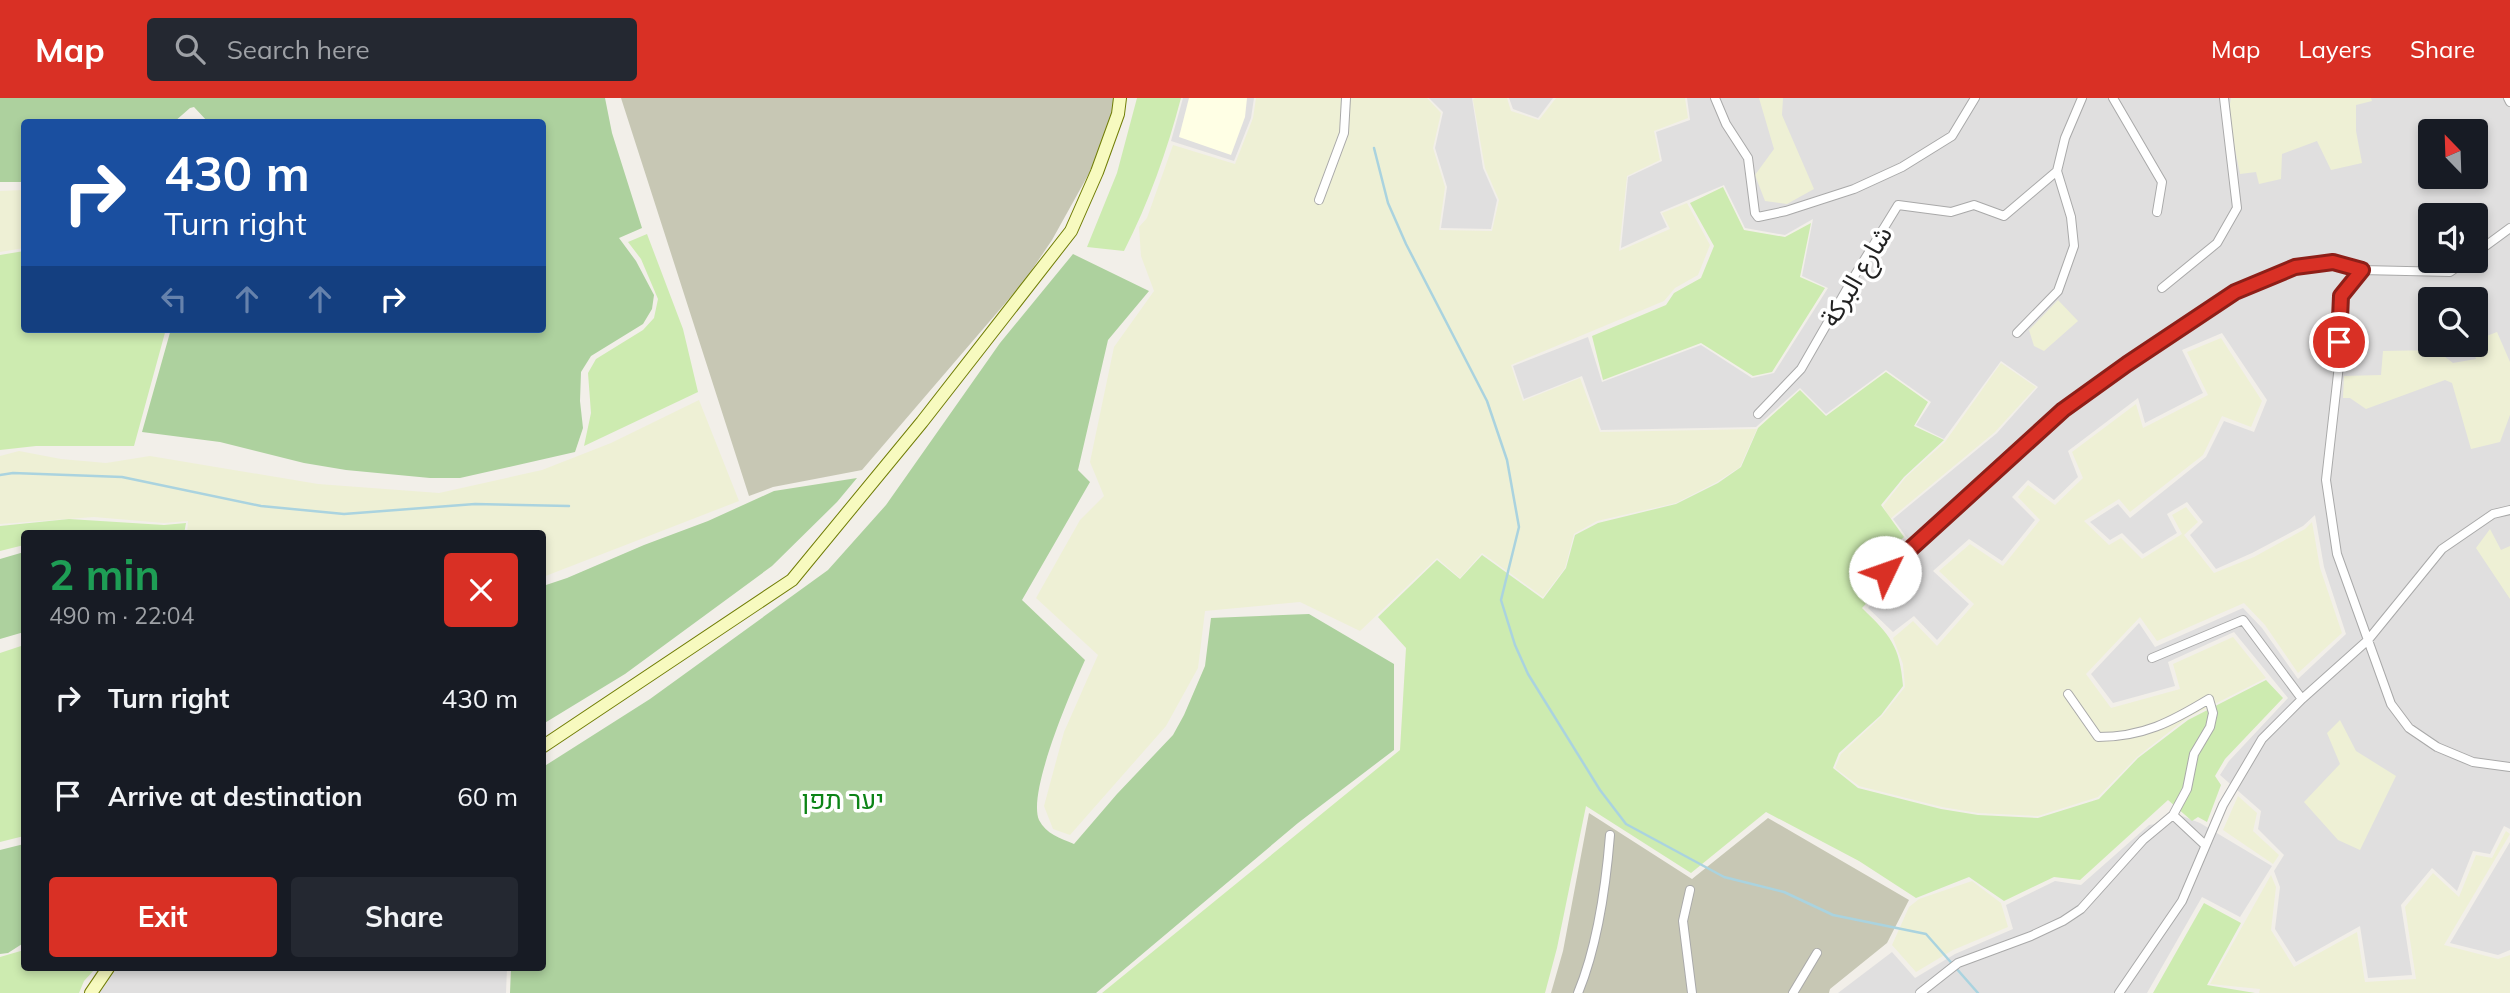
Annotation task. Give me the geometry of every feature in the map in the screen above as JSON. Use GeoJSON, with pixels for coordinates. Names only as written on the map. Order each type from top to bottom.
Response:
{"type":"FeatureCollection","features":[{"type":"Feature","properties":{"kind":"main road"},"geometry":{"type":"LineString","coordinates":[[546,744],[792,580],[922,422],[1071,231],[1097,172],[1118,114],[1120,98]]}},
{"type":"Feature","properties":{"kind":"main road"},"geometry":{"type":"LineString","coordinates":[[91,993],[106,971]]}},
{"type":"Feature","properties":{"kind":"street"},"geometry":{"type":"LineString","coordinates":[[1319,200],[1344,133],[1346,98]]}},
{"type":"Feature","properties":{"kind":"street"},"geometry":{"type":"LineString","coordinates":[[1715,98],[1726,124],[1748,158],[1755,213],[1758,217],[1854,190],[1902,167],[1952,136],[1975,98]]}},
{"type":"Feature","properties":{"kind":"street"},"geometry":{"type":"LineString","coordinates":[[2017,332],[2057,291],[2074,246],[2071,217],[2057,171],[2065,138],[2082,98]]}},
{"type":"Feature","properties":{"kind":"street"},"geometry":{"type":"LineString","coordinates":[[2113,98],[2162,182],[2157,212]]}},
{"type":"Feature","properties":{"kind":"street"},"geometry":{"type":"LineString","coordinates":[[2162,288],[2217,243],[2237,208],[2224,98]]}},
{"type":"Feature","properties":{"kind":"street","name":"شارع البركة"},"geometry":{"type":"LineString","coordinates":[[1758,414],[1801,369],[1898,205],[1951,212],[1974,205],[2004,216],[2057,171]]}},
{"type":"Feature","properties":{"kind":"street"},"geometry":{"type":"LineString","coordinates":[[2488,245],[2510,228]]}},
{"type":"Feature","properties":{"kind":"street"},"geometry":{"type":"LineString","coordinates":[[1885,572],[2063,410],[2235,292],[2295,267],[2333,262],[2362,270],[2418,271]]}},
{"type":"Feature","properties":{"kind":"street"},"geometry":{"type":"LineString","coordinates":[[2362,270],[2341,296],[2339,365],[2326,480],[2337,554],[2391,704],[2409,728],[2437,747],[2473,762],[2510,767]]}},
{"type":"Feature","properties":{"kind":"street"},"geometry":{"type":"LineString","coordinates":[[2119,993],[2182,901],[2223,805],[2263,739],[2302,699],[2368,640],[2442,549],[2493,514],[2510,510]]}},
{"type":"Feature","properties":{"kind":"street"},"geometry":{"type":"LineString","coordinates":[[2152,658],[2243,620],[2302,699]]}},
{"type":"Feature","properties":{"kind":"street"},"geometry":{"type":"LineString","coordinates":[[1920,993],[1958,963],[2031,936],[2081,909],[2143,840],[2173,815],[2187,789],[2194,754],[2210,727],[2213,713],[2209,699],[2169,722],[2137,734],[2098,737],[2068,694]]}},
{"type":"Feature","properties":{"kind":"street"},"geometry":{"type":"LineString","coordinates":[[2173,815],[2205,845]]}},
{"type":"Feature","properties":{"kind":"street"},"geometry":{"type":"LineString","coordinates":[[1578,993],[1607,875],[1610,835]]}},
{"type":"Feature","properties":{"kind":"street"},"geometry":{"type":"LineString","coordinates":[[1690,890],[1684,920],[1692,993]]}},
{"type":"Feature","properties":{"kind":"street"},"geometry":{"type":"LineString","coordinates":[[1793,993],[1817,953]]}},
{"type":"Feature","properties":{"kind":"shaded area"},"geometry":{"type":"Polygon","coordinates":[[[621,98],[1116,98],[1114,115],[1097,159],[1052,240],[1025,280],[862,470],[773,487],[749,496],[621,98]]]}},
{"type":"Feature","properties":{"kind":"shaded area"},"geometry":{"type":"Polygon","coordinates":[[[1183,98],[1254,98],[1251,118],[1234,161],[1171,141],[1183,98]]]}},
{"type":"Feature","properties":{"kind":"shaded area"},"geometry":{"type":"Polygon","coordinates":[[[1189,98],[1247,98],[1245,117],[1231,155],[1179,137],[1189,98]]]}},
{"type":"Feature","properties":{"kind":"shaded area"},"geometry":{"type":"Polygon","coordinates":[[[1256,98],[1427,98],[1441,113],[1433,148],[1445,187],[1439,230],[1492,231],[1499,200],[1485,168],[1473,100],[1475,98],[1507,98],[1511,111],[1539,120],[1556,98],[1685,98],[1688,118],[1654,131],[1660,160],[1627,176],[1619,251],[1670,229],[1662,213],[1687,203],[1710,245],[1698,275],[1675,288],[1664,301],[1511,365],[1523,401],[1580,378],[1600,432],[1757,429],[1740,467],[1717,482],[1676,503],[1597,521],[1574,534],[1565,568],[1543,597],[1482,553],[1460,578],[1437,558],[1360,631],[1300,602],[1205,611],[1198,668],[1166,726],[1070,835],[1053,829],[1044,806],[1064,732],[1098,655],[1036,598],[1080,520],[1104,496],[1090,462],[1114,347],[1154,291],[1141,256],[1139,227],[1147,218],[1173,145],[1235,164],[1253,118],[1256,98]]]}},
{"type":"Feature","properties":{"kind":"shaded area"},"geometry":{"type":"Polygon","coordinates":[[[1429,98],[1472,98],[1483,168],[1497,200],[1491,229],[1441,228],[1447,187],[1435,148],[1443,112],[1429,98]]]}},
{"type":"Feature","properties":{"kind":"shaded area"},"geometry":{"type":"Polygon","coordinates":[[[1509,98],[1553,98],[1538,118],[1513,109],[1509,98]]]}},
{"type":"Feature","properties":{"kind":"shaded area"},"geometry":{"type":"Polygon","coordinates":[[[1687,98],[2510,98],[2510,829],[2504,826],[2490,854],[2473,851],[2457,891],[2432,868],[2401,905],[2412,975],[2368,978],[2360,926],[2296,962],[2275,929],[2280,887],[2274,871],[2284,855],[2258,829],[2261,811],[2220,775],[2229,761],[2288,698],[2234,632],[2168,662],[2175,686],[2113,703],[2091,674],[2139,623],[2155,647],[2243,608],[2262,628],[2298,679],[2346,634],[2324,567],[2315,515],[2303,526],[2216,569],[2190,535],[2203,522],[2187,502],[2167,514],[2177,533],[2143,554],[2122,533],[2110,540],[2090,522],[2118,504],[2130,518],[2206,457],[2224,421],[2254,432],[2267,400],[2222,333],[2182,350],[2203,393],[2145,423],[2138,398],[2068,451],[2078,477],[2054,500],[2028,480],[2012,497],[2035,520],[2002,561],[1969,539],[1933,571],[1969,604],[1937,640],[1914,616],[1893,632],[1868,608],[1881,593],[1877,568],[1908,539],[1893,519],[1997,433],[2038,387],[2001,361],[1944,439],[1916,425],[1931,402],[1886,370],[1826,414],[1800,388],[1756,427],[1601,430],[1582,376],[1524,399],[1513,366],[1588,337],[1602,382],[1701,345],[1752,378],[1774,373],[1828,288],[1802,276],[1813,219],[1785,235],[1745,228],[1724,185],[1660,212],[1667,227],[1621,248],[1628,177],[1662,161],[1656,132],[1690,120],[1687,98]]]}},
{"type":"Feature","properties":{"kind":"shaded area"},"geometry":{"type":"Polygon","coordinates":[[[1759,98],[1783,98],[1782,115],[1814,189],[1787,204],[1765,201],[1755,175],[1774,149],[1759,98]]]}},
{"type":"Feature","properties":{"kind":"shaded area"},"geometry":{"type":"Polygon","coordinates":[[[2231,98],[2371,98],[2372,101],[2356,105],[2356,131],[2362,163],[2331,170],[2317,141],[2282,154],[2281,179],[2259,184],[2256,172],[2240,174],[2228,115],[2231,98]]]}},
{"type":"Feature","properties":{"kind":"shaded area"},"geometry":{"type":"Polygon","coordinates":[[[21,190],[21,248],[0,252],[0,191],[21,190]]]}},
{"type":"Feature","properties":{"kind":"shaded area"},"geometry":{"type":"Polygon","coordinates":[[[2058,300],[2078,321],[2044,351],[2034,346],[2029,330],[2058,300]]]}},
{"type":"Feature","properties":{"kind":"shaded area"},"geometry":{"type":"Polygon","coordinates":[[[2497,332],[2510,362],[2510,415],[2500,442],[2471,449],[2452,383],[2445,380],[2366,409],[2350,398],[2343,398],[2344,376],[2381,375],[2383,351],[2418,350],[2418,357],[2445,357],[2453,363],[2475,357],[2488,357],[2488,335],[2497,332]]]}},
{"type":"Feature","properties":{"kind":"shaded area"},"geometry":{"type":"Polygon","coordinates":[[[2221,338],[2262,401],[2251,427],[2222,416],[2203,455],[2130,512],[2119,499],[2084,521],[2109,545],[2121,538],[2142,559],[2182,534],[2172,515],[2186,507],[2198,522],[2184,535],[2214,573],[2254,557],[2305,529],[2312,522],[2320,568],[2342,633],[2298,673],[2265,625],[2244,603],[2157,641],[2140,617],[2086,674],[2111,708],[2180,689],[2173,664],[2233,637],[2266,678],[2187,718],[2137,757],[2098,797],[2038,816],[1978,813],[1942,807],[1859,786],[1835,768],[1841,754],[1882,716],[1905,687],[1903,664],[1893,638],[1913,621],[1937,646],[1974,604],[1939,571],[1970,544],[2003,566],[2040,520],[2018,497],[2028,485],[2055,505],[2083,478],[2072,452],[2136,404],[2143,428],[2208,395],[2187,352],[2221,338]]]}},
{"type":"Feature","properties":{"kind":"shaded area"},"geometry":{"type":"Polygon","coordinates":[[[2001,363],[2036,387],[1995,432],[1890,519],[1883,506],[1906,477],[1945,442],[2001,363]]]}},
{"type":"Feature","properties":{"kind":"shaded area"},"geometry":{"type":"Polygon","coordinates":[[[699,400],[739,501],[546,576],[546,530],[187,530],[188,521],[164,523],[94,517],[0,524],[0,456],[19,451],[61,459],[106,463],[150,456],[318,484],[439,493],[542,470],[611,443],[699,400]]]}},
{"type":"Feature","properties":{"kind":"shaded area"},"geometry":{"type":"Polygon","coordinates":[[[2490,529],[2501,550],[2510,546],[2510,599],[2476,548],[2490,529]]]}},
{"type":"Feature","properties":{"kind":"shaded area"},"geometry":{"type":"Polygon","coordinates":[[[2340,720],[2356,751],[2396,776],[2360,850],[2338,840],[2304,802],[2340,764],[2327,733],[2340,720]]]}},
{"type":"Feature","properties":{"kind":"shaded area"},"geometry":{"type":"Polygon","coordinates":[[[2238,796],[2257,813],[2253,831],[2279,855],[2273,864],[2223,830],[2238,796]]]}},
{"type":"Feature","properties":{"kind":"shaded area"},"geometry":{"type":"Polygon","coordinates":[[[1589,813],[1692,879],[1768,818],[1909,900],[1887,943],[1830,989],[1829,993],[1551,993],[1563,951],[1589,813]]]}},
{"type":"Feature","properties":{"kind":"shaded area"},"geometry":{"type":"Polygon","coordinates":[[[2177,814],[2200,823],[2272,866],[2240,917],[2202,897],[2147,993],[1838,993],[1892,952],[1915,978],[1955,954],[2013,929],[2006,905],[2055,881],[2081,885],[2149,825],[2170,822],[2177,814]]]}},
{"type":"Feature","properties":{"kind":"shaded area"},"geometry":{"type":"Polygon","coordinates":[[[2506,831],[2510,834],[2444,945],[2498,959],[2510,955],[2510,993],[2259,993],[2260,989],[2210,984],[2271,875],[2276,887],[2271,930],[2294,967],[2357,932],[2365,982],[2416,979],[2405,907],[2433,873],[2459,897],[2476,855],[2492,858],[2506,831]]]}},
{"type":"Feature","properties":{"kind":"shaded area"},"geometry":{"type":"Polygon","coordinates":[[[2510,842],[2510,950],[2498,955],[2450,943],[2510,842]]]}},
{"type":"Feature","properties":{"kind":"shaded area"},"geometry":{"type":"Polygon","coordinates":[[[1972,881],[2001,903],[2008,927],[1953,950],[1916,972],[1892,945],[1909,907],[1919,899],[1972,881]]]}},
{"type":"Feature","properties":{"kind":"shaded area"},"geometry":{"type":"Polygon","coordinates":[[[96,971],[507,971],[506,993],[87,993],[96,971]]]}},
{"type":"Feature","properties":{"kind":"green space"},"geometry":{"type":"Polygon","coordinates":[[[0,98],[605,98],[612,133],[642,228],[619,238],[636,261],[654,295],[652,309],[643,324],[591,356],[581,372],[583,428],[575,452],[460,478],[430,478],[346,470],[304,463],[220,442],[142,432],[170,333],[546,333],[546,119],[205,119],[194,107],[177,119],[21,119],[21,182],[0,182],[0,98]]]}},
{"type":"Feature","properties":{"kind":"green space"},"geometry":{"type":"Polygon","coordinates":[[[1137,98],[1181,98],[1157,176],[1124,251],[1087,247],[1117,173],[1137,98]]]}},
{"type":"Feature","properties":{"kind":"green space"},"geometry":{"type":"Polygon","coordinates":[[[1723,187],[1744,230],[1785,237],[1811,223],[1800,277],[1825,288],[1772,372],[1753,376],[1701,343],[1603,380],[1592,336],[1666,305],[1674,293],[1701,278],[1714,246],[1690,203],[1723,187]]]}},
{"type":"Feature","properties":{"kind":"green space"},"geometry":{"type":"Polygon","coordinates":[[[647,234],[683,329],[698,392],[584,446],[591,413],[588,373],[596,359],[643,330],[654,318],[658,299],[641,259],[628,242],[647,234]]]}},
{"type":"Feature","properties":{"kind":"green space"},"geometry":{"type":"Polygon","coordinates":[[[21,252],[21,333],[165,333],[134,446],[36,446],[0,450],[0,255],[21,252]]]}},
{"type":"Feature","properties":{"kind":"green space","name":"יער תפן"},"geometry":{"type":"Polygon","coordinates":[[[1073,254],[1149,291],[1108,340],[1078,470],[1090,482],[1022,600],[1085,660],[1053,740],[1039,787],[1039,820],[1045,829],[1074,844],[1173,735],[1205,666],[1211,618],[1309,614],[1394,664],[1394,750],[1298,823],[1096,993],[510,993],[511,971],[546,971],[546,765],[650,699],[828,570],[886,505],[1000,343],[1073,254]]]}},
{"type":"Feature","properties":{"kind":"green space"},"geometry":{"type":"Polygon","coordinates":[[[1886,372],[1928,402],[1914,426],[1944,440],[1904,477],[1881,505],[1904,537],[1873,566],[1877,592],[1862,608],[1892,642],[1902,672],[1903,686],[1881,715],[1839,753],[1833,768],[1858,788],[1941,809],[1978,815],[2038,818],[2099,799],[2138,758],[2188,720],[2266,680],[2283,698],[2225,759],[2215,776],[2221,785],[2207,822],[2198,817],[2192,821],[2168,800],[2080,880],[2054,877],[2004,901],[1969,877],[1916,898],[1859,861],[1766,812],[1691,873],[1586,806],[1545,993],[1102,993],[1400,750],[1406,648],[1378,617],[1437,560],[1460,579],[1482,555],[1543,599],[1566,568],[1575,535],[1598,523],[1676,504],[1718,483],[1741,467],[1758,428],[1800,390],[1826,416],[1886,372]]]}},
{"type":"Feature","properties":{"kind":"green space"},"geometry":{"type":"Polygon","coordinates":[[[857,478],[837,502],[772,566],[625,674],[546,722],[546,585],[708,521],[774,491],[857,478]]]}},
{"type":"Feature","properties":{"kind":"green space"},"geometry":{"type":"Polygon","coordinates":[[[69,519],[164,525],[186,523],[185,530],[21,530],[21,546],[0,551],[0,526],[69,519]]]}},
{"type":"Feature","properties":{"kind":"green space"},"geometry":{"type":"Polygon","coordinates":[[[21,553],[21,633],[0,639],[0,559],[21,553]]]}},
{"type":"Feature","properties":{"kind":"green space"},"geometry":{"type":"Polygon","coordinates":[[[21,646],[21,837],[0,842],[0,653],[21,646]]]}},
{"type":"Feature","properties":{"kind":"green space"},"geometry":{"type":"Polygon","coordinates":[[[21,845],[21,945],[8,953],[0,954],[0,850],[21,845]]]}},
{"type":"Feature","properties":{"kind":"green space"},"geometry":{"type":"Polygon","coordinates":[[[2204,903],[2241,923],[2207,985],[2255,993],[2153,993],[2204,903]]]}},
{"type":"Feature","properties":{"kind":"green space"},"geometry":{"type":"Polygon","coordinates":[[[21,951],[21,971],[93,971],[84,981],[79,993],[0,993],[0,957],[21,951]]]}},
{"type":"Feature","properties":{"kind":"waterway"},"geometry":{"type":"LineString","coordinates":[[1374,148],[1388,203],[1406,244],[1487,401],[1507,460],[1519,527],[1501,600],[1515,645],[1528,674],[1600,790],[1626,824],[1724,877],[1784,892],[1833,915],[1926,934],[1978,993]]}},
{"type":"Feature","properties":{"kind":"waterway"},"geometry":{"type":"LineString","coordinates":[[0,475],[13,473],[122,477],[261,506],[344,514],[475,504],[569,506]]}},
{"type":"Feature","properties":{"kind":"route"},"geometry":{"type":"LineString","coordinates":[[1885,572],[2063,410],[2235,292],[2295,267],[2333,262],[2362,270],[2341,296],[2339,342]]}}]}
